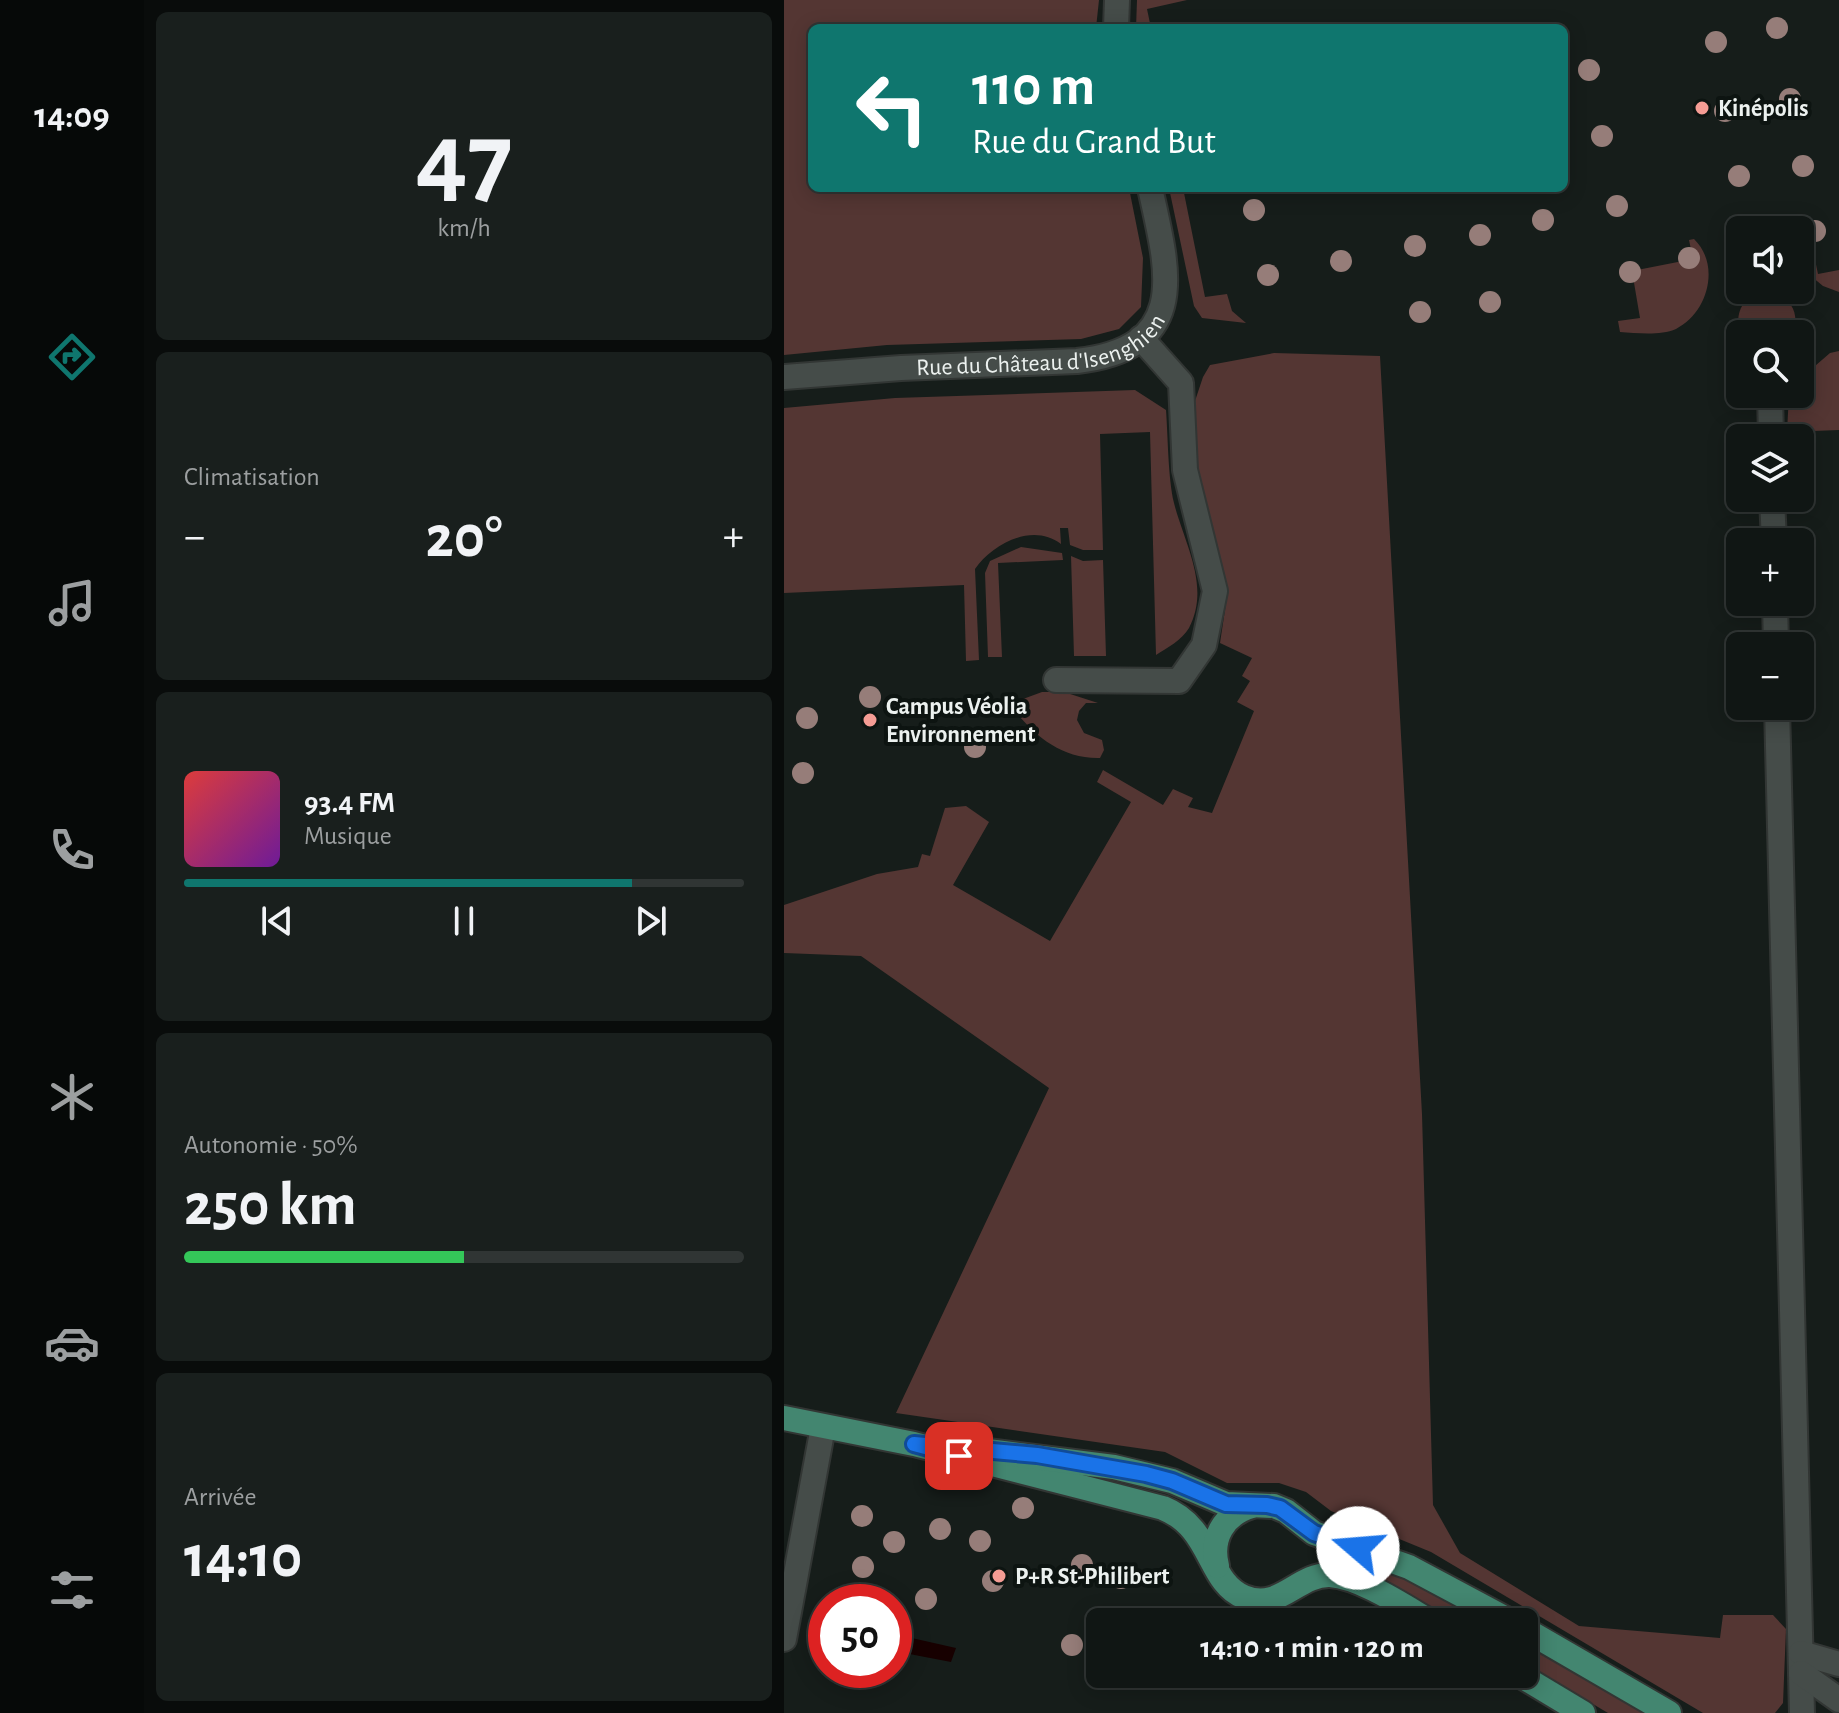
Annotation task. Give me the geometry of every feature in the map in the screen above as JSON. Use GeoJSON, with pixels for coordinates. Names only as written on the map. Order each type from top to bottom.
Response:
{"type":"FeatureCollection","features":[{"type":"Feature","properties":{"kind":"main road"},"geometry":{"type":"LineString","coordinates":[[784,1418],[914,1444],[1123,1496],[1171,1511],[1200,1536],[1224,1581],[1233,1591],[1252,1600],[1273,1600],[1318,1576],[1341,1577],[1403,1608]]}},
{"type":"Feature","properties":{"kind":"main road"},"geometry":{"type":"LineString","coordinates":[[914,1444],[1037,1455],[1114,1467],[1172,1481],[1220,1502],[1280,1508],[1328,1539],[1419,1571],[1486,1608]]}},
{"type":"Feature","properties":{"kind":"main road"},"geometry":{"type":"LineString","coordinates":[[1217,1569],[1215,1548],[1221,1528],[1235,1513],[1254,1505]]}},
{"type":"Feature","properties":{"kind":"main road"},"geometry":{"type":"LineString","coordinates":[[1297,1586],[1308,1569],[1310,1556],[1308,1536],[1301,1524]]}},
{"type":"Feature","properties":{"kind":"main road"},"geometry":{"type":"LineString","coordinates":[[1538,1637],[1669,1713]]}},
{"type":"Feature","properties":{"kind":"main road"},"geometry":{"type":"LineString","coordinates":[[1538,1686],[1583,1713]]}},
{"type":"Feature","properties":{"kind":"street"},"geometry":{"type":"LineString","coordinates":[[1116,24],[1117,0]]}},
{"type":"Feature","properties":{"kind":"street","name":"Rue du Château d'Isenghien"},"geometry":{"type":"LineString","coordinates":[[784,377],[901,368],[1077,361],[1113,355],[1141,338],[1161,314],[1167,281],[1166,264],[1151,192]]}},
{"type":"Feature","properties":{"kind":"street"},"geometry":{"type":"LineString","coordinates":[[1056,680],[1179,681],[1204,645],[1215,591],[1185,470],[1181,383],[1141,338]]}},
{"type":"Feature","properties":{"kind":"street"},"geometry":{"type":"LineString","coordinates":[[1777,720],[1802,1713]]}},
{"type":"Feature","properties":{"kind":"street"},"geometry":{"type":"LineString","coordinates":[[784,1639],[823,1427]]}},
{"type":"Feature","properties":{"kind":"street"},"geometry":{"type":"LineString","coordinates":[[1801,1663],[1839,1664]]}},
{"type":"Feature","properties":{"kind":"street"},"geometry":{"type":"LineString","coordinates":[[1801,1663],[1839,1700]]}},
{"type":"Feature","properties":{"kind":"shaded area"},"geometry":{"type":"Polygon","coordinates":[[[784,0],[1099,0],[1096,24],[808,24],[808,192],[1130,192],[1143,258],[1141,307],[1119,329],[1081,339],[887,345],[784,355],[784,0]]]}},
{"type":"Feature","properties":{"kind":"shaded area"},"geometry":{"type":"Polygon","coordinates":[[[1137,0],[1187,0],[1147,9],[1150,24],[1136,24],[1137,0]]]}},
{"type":"Feature","properties":{"kind":"shaded area"},"geometry":{"type":"Polygon","coordinates":[[[1170,192],[1184,192],[1205,297],[1227,294],[1232,311],[1246,323],[1202,318],[1194,306],[1170,192]]]}},
{"type":"Feature","properties":{"kind":"shaded area"},"geometry":{"type":"Polygon","coordinates":[[[1694,239],[1707,262],[1709,275],[1703,300],[1696,312],[1676,329],[1663,333],[1620,332],[1618,321],[1640,318],[1632,271],[1693,259],[1689,240],[1694,239]]]}},
{"type":"Feature","properties":{"kind":"shaded area"},"geometry":{"type":"Polygon","coordinates":[[[1814,255],[1818,274],[1839,270],[1839,292],[1814,279],[1814,255]]]}},
{"type":"Feature","properties":{"kind":"shaded area"},"geometry":{"type":"Polygon","coordinates":[[[1790,304],[1795,320],[1738,320],[1742,306],[1790,304]]]}},
{"type":"Feature","properties":{"kind":"shaded area"},"geometry":{"type":"Polygon","coordinates":[[[1839,351],[1839,430],[1814,431],[1814,424],[1787,424],[1788,408],[1814,408],[1814,367],[1830,353],[1839,351]]]}},
{"type":"Feature","properties":{"kind":"shaded area"},"geometry":{"type":"Polygon","coordinates":[[[1274,353],[1380,356],[1422,1114],[1433,1505],[1460,1553],[1579,1626],[1720,1638],[1723,1615],[1773,1615],[1786,1629],[1783,1703],[1775,1713],[1703,1713],[1538,1615],[1538,1608],[1526,1608],[1431,1552],[1331,1511],[1306,1492],[1279,1483],[1227,1483],[1165,1452],[896,1413],[1049,1088],[861,956],[784,953],[784,905],[877,874],[918,867],[922,854],[930,856],[945,808],[966,806],[989,822],[953,885],[1050,941],[1131,802],[1097,782],[1103,770],[1163,805],[1173,789],[1193,798],[1188,807],[1212,813],[1254,711],[1237,702],[1250,681],[1242,676],[1252,658],[1220,643],[1226,603],[1218,551],[1193,477],[1194,404],[1210,365],[1274,353]]]}},
{"type":"Feature","properties":{"kind":"shaded area"},"geometry":{"type":"Polygon","coordinates":[[[1135,390],[1166,410],[1172,493],[1197,581],[1195,612],[1189,628],[1156,655],[1150,432],[1100,434],[1103,550],[1083,550],[1070,545],[1068,528],[1060,528],[1061,544],[1038,535],[1014,539],[992,551],[975,569],[979,660],[966,661],[964,585],[784,593],[784,408],[895,398],[1135,390]]]}},
{"type":"Feature","properties":{"kind":"shaded area"},"geometry":{"type":"Polygon","coordinates":[[[1021,547],[1062,553],[1063,560],[998,563],[1002,657],[988,657],[985,573],[990,561],[1021,547]]]}},
{"type":"Feature","properties":{"kind":"shaded area"},"geometry":{"type":"Polygon","coordinates":[[[1071,556],[1083,561],[1103,560],[1106,656],[1074,656],[1071,556]]]}},
{"type":"Feature","properties":{"kind":"shaded area"},"geometry":{"type":"Polygon","coordinates":[[[1042,692],[1064,692],[1098,703],[1086,703],[1079,711],[1077,720],[1084,733],[1102,740],[1104,750],[1100,758],[1074,755],[1051,744],[1031,729],[1013,709],[1023,699],[1042,692]]]}},
{"type":"Feature","properties":{"kind":"shaded area"},"geometry":{"type":"Polygon","coordinates":[[[1375,1564],[1397,1571],[1465,1608],[1430,1608],[1369,1579],[1375,1564]]]}},
{"type":"Feature","properties":{"kind":"shaded area"},"geometry":{"type":"Polygon","coordinates":[[[912,1638],[956,1648],[951,1662],[912,1654],[912,1638]]]}},
{"type":"Feature","properties":{"kind":"shaded area"},"geometry":{"type":"Polygon","coordinates":[[[1538,1650],[1645,1713],[1608,1713],[1538,1671],[1538,1650]]]}},
{"type":"Feature","properties":{"kind":"place","name":"Kinépolis"},"geometry":{"type":"Point","coordinates":[1702,108]}},
{"type":"Feature","properties":{"kind":"place","name":"Campus Véolia Environnement"},"geometry":{"type":"Point","coordinates":[870,720]}},
{"type":"Feature","properties":{"kind":"place","name":"P+R St-Philibert"},"geometry":{"type":"Point","coordinates":[999,1576]}},
{"type":"Feature","properties":{"kind":"route"},"geometry":{"type":"LineString","coordinates":[[959,1456],[914,1444],[1037,1455],[1146,1474],[1172,1481],[1226,1504],[1280,1508],[1314,1533],[1358,1548]]}}]}
